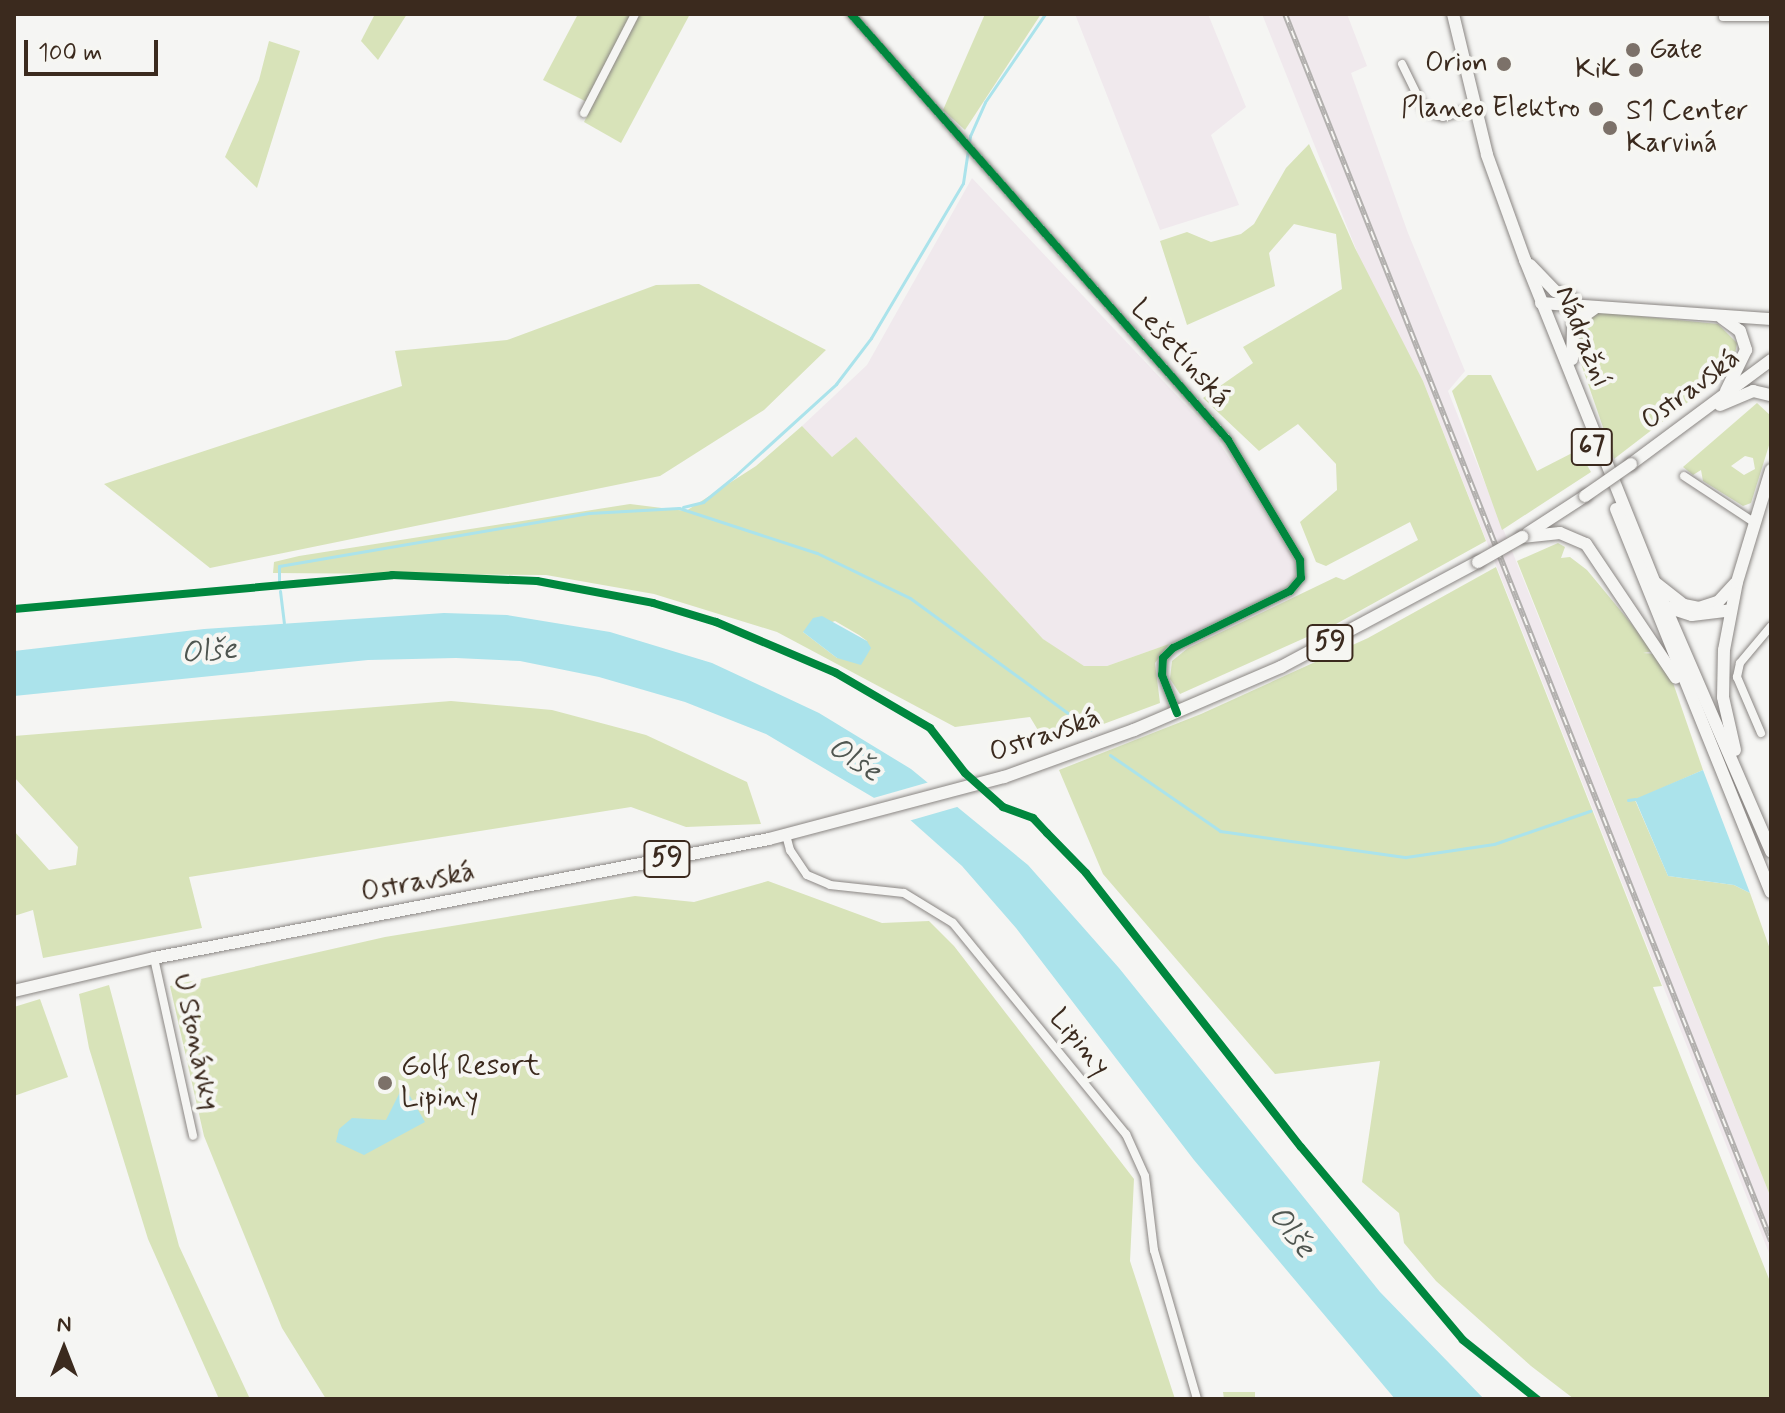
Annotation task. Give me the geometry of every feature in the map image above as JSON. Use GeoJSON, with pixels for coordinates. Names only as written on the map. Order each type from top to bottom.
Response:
{"type":"FeatureCollection","features":[{"type":"Feature","properties":{"kind":"main road","name":"Nádražní"},"geometry":{"type":"LineString","coordinates":[[1453,14],[1474,108],[1525,260],[1580,393],[1651,585]]}},
{"type":"Feature","properties":{"kind":"main road","name":"67"},"geometry":{"type":"LineString","coordinates":[[1525,260],[1561,295],[1589,304]]}},
{"type":"Feature","properties":{"kind":"main road","name":"67"},"geometry":{"type":"LineString","coordinates":[[1716,315],[1606,304],[1541,303],[1651,585],[1695,709],[1771,892]]}},
{"type":"Feature","properties":{"kind":"main road"},"geometry":{"type":"LineString","coordinates":[[1580,393],[1571,328],[1582,313],[1606,304]]}},
{"type":"Feature","properties":{"kind":"main road"},"geometry":{"type":"LineString","coordinates":[[1716,315],[1771,319]]}},
{"type":"Feature","properties":{"kind":"main road"},"geometry":{"type":"LineString","coordinates":[[1716,315],[1740,331],[1746,350],[1722,397]]}},
{"type":"Feature","properties":{"kind":"main road","name":"Ostravská"},"geometry":{"type":"LineString","coordinates":[[14,991],[132,962],[786,835],[1004,777],[1177,713],[1344,637],[1522,537],[1631,464],[1771,360]]}},
{"type":"Feature","properties":{"kind":"main road"},"geometry":{"type":"LineString","coordinates":[[1702,412],[1753,391],[1771,395]]}},
{"type":"Feature","properties":{"kind":"main road"},"geometry":{"type":"LineString","coordinates":[[1755,812],[1723,697],[1722,668],[1737,582],[1755,523],[1765,510],[1771,470]]}},
{"type":"Feature","properties":{"kind":"main road"},"geometry":{"type":"LineString","coordinates":[[1522,537],[1568,534],[1586,544],[1657,644],[1695,709]]}},
{"type":"Feature","properties":{"kind":"main road"},"geometry":{"type":"LineString","coordinates":[[1651,585],[1684,605],[1699,608],[1718,602],[1737,582]]}},
{"type":"Feature","properties":{"kind":"main road","name":"67"},"geometry":{"type":"LineString","coordinates":[[1651,585],[1665,607],[1771,852]]}},
{"type":"Feature","properties":{"kind":"main road"},"geometry":{"type":"LineString","coordinates":[[1665,607],[1692,615],[1731,610]]}},
{"type":"Feature","properties":{"kind":"street"},"geometry":{"type":"LineString","coordinates":[[584,113],[635,14]]}},
{"type":"Feature","properties":{"kind":"street","name":"Lešetínská"},"geometry":{"type":"LineString","coordinates":[[851,14],[1228,440],[1300,560],[1301,578],[1290,591],[1173,648],[1163,658],[1162,675],[1177,713]]}},
{"type":"Feature","properties":{"kind":"street"},"geometry":{"type":"LineString","coordinates":[[1723,17],[1771,17]]}},
{"type":"Feature","properties":{"kind":"street"},"geometry":{"type":"LineString","coordinates":[[1402,64],[1425,111],[1443,117],[1474,108]]}},
{"type":"Feature","properties":{"kind":"street"},"geometry":{"type":"LineString","coordinates":[[1684,476],[1755,523]]}},
{"type":"Feature","properties":{"kind":"street"},"geometry":{"type":"LineString","coordinates":[[1761,733],[1737,677],[1740,663],[1771,626]]}},
{"type":"Feature","properties":{"kind":"street","name":"Lipiny"},"geometry":{"type":"LineString","coordinates":[[786,835],[790,850],[807,875],[830,885],[904,893],[953,923],[1126,1134],[1145,1176],[1154,1250],[1197,1399]]}},
{"type":"Feature","properties":{"kind":"street","name":"U Stonávky"},"geometry":{"type":"LineString","coordinates":[[154,958],[193,1136]]}},
{"type":"Feature","properties":{"kind":"shaded area"},"geometry":{"type":"Polygon","coordinates":[[[1075,14],[1208,14],[1246,107],[1211,135],[1239,205],[1160,230],[1075,14]]]}},
{"type":"Feature","properties":{"kind":"shaded area"},"geometry":{"type":"Polygon","coordinates":[[[1262,14],[1347,14],[1367,66],[1351,73],[1408,233],[1465,371],[1448,391],[1771,1198],[1771,1258],[1423,381],[1366,274],[1262,14]]]}},
{"type":"Feature","properties":{"kind":"shaded area"},"geometry":{"type":"Polygon","coordinates":[[[972,178],[1215,436],[1296,563],[1294,576],[1277,593],[1169,644],[1107,666],[1080,666],[1043,639],[855,438],[832,457],[802,426],[867,365],[972,178]]]}},
{"type":"Feature","properties":{"kind":"green space"},"geometry":{"type":"Polygon","coordinates":[[[375,14],[407,14],[378,60],[361,41],[375,14]]]}},
{"type":"Feature","properties":{"kind":"green space"},"geometry":{"type":"Polygon","coordinates":[[[578,14],[632,14],[587,102],[543,80],[578,14]]]}},
{"type":"Feature","properties":{"kind":"green space"},"geometry":{"type":"Polygon","coordinates":[[[639,14],[690,14],[621,143],[584,122],[639,14]]]}},
{"type":"Feature","properties":{"kind":"green space"},"geometry":{"type":"Polygon","coordinates":[[[985,14],[1041,14],[965,130],[943,110],[985,14]]]}},
{"type":"Feature","properties":{"kind":"green space"},"geometry":{"type":"Polygon","coordinates":[[[269,41],[300,51],[257,188],[225,157],[259,80],[269,41]]]}},
{"type":"Feature","properties":{"kind":"green space"},"geometry":{"type":"Polygon","coordinates":[[[1309,144],[1355,248],[1423,381],[1486,541],[1336,624],[1180,694],[1170,679],[1172,661],[1188,648],[1336,577],[1344,580],[1418,540],[1410,522],[1326,566],[1316,562],[1300,522],[1337,490],[1336,464],[1298,424],[1259,451],[1203,398],[1253,363],[1243,347],[1342,289],[1336,234],[1294,224],[1269,253],[1275,286],[1187,325],[1160,241],[1187,232],[1211,242],[1241,234],[1254,224],[1286,168],[1309,144]]]}},
{"type":"Feature","properties":{"kind":"green space"},"geometry":{"type":"Polygon","coordinates":[[[699,284],[826,350],[764,410],[660,476],[210,568],[104,484],[402,386],[395,351],[507,340],[656,285],[699,284]]]}},
{"type":"Feature","properties":{"kind":"green space"},"geometry":{"type":"Polygon","coordinates":[[[1598,312],[1718,324],[1737,343],[1734,360],[1718,379],[1614,459],[1576,349],[1581,321],[1598,312]]]}},
{"type":"Feature","properties":{"kind":"green space"},"geometry":{"type":"Polygon","coordinates":[[[1468,375],[1491,375],[1537,471],[1578,450],[1591,472],[1502,530],[1452,391],[1468,375]]]}},
{"type":"Feature","properties":{"kind":"green space"},"geometry":{"type":"Polygon","coordinates":[[[1757,403],[1771,416],[1771,439],[1751,503],[1743,506],[1703,481],[1701,470],[1693,475],[1683,467],[1757,403]],[[1745,456],[1731,466],[1744,475],[1755,469],[1753,458],[1745,456]]]}},
{"type":"Feature","properties":{"kind":"green space"},"geometry":{"type":"Polygon","coordinates":[[[802,426],[832,457],[856,437],[1043,639],[1084,666],[1107,666],[1169,644],[1155,663],[1160,703],[1047,745],[1030,717],[955,727],[777,632],[654,594],[546,575],[273,573],[274,562],[299,556],[630,504],[686,511],[756,466],[802,426]],[[835,621],[803,632],[837,658],[867,641],[835,621]]]}},
{"type":"Feature","properties":{"kind":"green space"},"geometry":{"type":"Polygon","coordinates":[[[1558,543],[1565,547],[1561,558],[1570,557],[1587,570],[1654,651],[1643,653],[1655,654],[1670,674],[1703,770],[1635,800],[1668,876],[1734,885],[1750,893],[1771,952],[1771,1198],[1517,561],[1558,543]]]}},
{"type":"Feature","properties":{"kind":"green space"},"geometry":{"type":"Polygon","coordinates":[[[1496,567],[1662,986],[1653,987],[1771,1284],[1771,1399],[1574,1399],[1531,1366],[1436,1281],[1404,1243],[1399,1213],[1362,1182],[1380,1061],[1275,1074],[1103,874],[1059,770],[1201,714],[1368,638],[1496,567]]]}},
{"type":"Feature","properties":{"kind":"green space"},"geometry":{"type":"Polygon","coordinates":[[[451,701],[552,710],[646,735],[747,782],[761,824],[686,827],[631,807],[189,877],[202,928],[43,958],[33,910],[14,916],[14,831],[49,870],[76,865],[78,847],[14,777],[14,736],[451,701]]]}},
{"type":"Feature","properties":{"kind":"green space"},"geometry":{"type":"Polygon","coordinates":[[[768,881],[882,923],[929,921],[954,946],[1134,1179],[1130,1261],[1175,1399],[326,1399],[282,1328],[204,1136],[170,986],[385,937],[635,896],[694,902],[768,881]]]}},
{"type":"Feature","properties":{"kind":"green space"},"geometry":{"type":"Polygon","coordinates":[[[109,985],[179,1246],[250,1399],[219,1399],[148,1239],[89,1048],[79,994],[109,985]]]}},
{"type":"Feature","properties":{"kind":"green space"},"geometry":{"type":"Polygon","coordinates":[[[40,999],[68,1077],[14,1096],[14,1007],[40,999]]]}},
{"type":"Feature","properties":{"kind":"green space"},"geometry":{"type":"Polygon","coordinates":[[[1223,1392],[1255,1392],[1255,1399],[1224,1399],[1223,1392]]]}},
{"type":"Feature","properties":{"kind":"water","name":"Olše"},"geometry":{"type":"Polygon","coordinates":[[[444,613],[507,615],[610,632],[712,663],[819,713],[911,769],[1028,865],[1119,968],[1380,1292],[1484,1399],[1395,1399],[1194,1160],[1016,928],[962,866],[908,818],[766,734],[685,702],[599,677],[520,661],[456,658],[368,660],[14,696],[14,651],[204,629],[444,613]]]}},
{"type":"Feature","properties":{"kind":"water"},"geometry":{"type":"Polygon","coordinates":[[[822,616],[867,641],[871,648],[861,665],[837,658],[803,632],[813,618],[822,616]]]}},
{"type":"Feature","properties":{"kind":"water"},"geometry":{"type":"Polygon","coordinates":[[[1703,770],[1750,893],[1734,885],[1668,876],[1635,799],[1703,770]]]}},
{"type":"Feature","properties":{"kind":"water"},"geometry":{"type":"Polygon","coordinates":[[[400,1092],[410,1096],[425,1122],[364,1155],[336,1142],[339,1129],[352,1118],[386,1120],[400,1092]]]}},
{"type":"Feature","properties":{"kind":"pier"},"geometry":{"type":"Polygon","coordinates":[[[933,781],[964,805],[905,822],[870,799],[933,781]]]}},
{"type":"Feature","properties":{"kind":"waterway"},"geometry":{"type":"LineString","coordinates":[[683,507],[703,502],[735,476],[836,384],[871,338],[963,183],[970,136],[985,102],[1045,14]]}},
{"type":"Feature","properties":{"kind":"waterway"},"geometry":{"type":"LineString","coordinates":[[279,581],[279,566],[589,513],[679,508],[817,553],[910,598],[1091,730]]}},
{"type":"Feature","properties":{"kind":"waterway"},"geometry":{"type":"LineString","coordinates":[[280,591],[284,623]]}},
{"type":"Feature","properties":{"kind":"waterway"},"geometry":{"type":"LineString","coordinates":[[1110,755],[1220,831],[1406,857],[1494,844],[1590,811]]}},
{"type":"Feature","properties":{"kind":"waterway"},"geometry":{"type":"LineString","coordinates":[[1628,800],[1635,799]]}},
{"type":"Feature","properties":{"kind":"railway"},"geometry":{"type":"LineString","coordinates":[[1285,14],[1771,1241]]}},
{"type":"Feature","properties":{"kind":"cycle path"},"geometry":{"type":"LineString","coordinates":[[851,14],[1228,440],[1300,560],[1301,578],[1290,591],[1173,648],[1163,658],[1162,675],[1177,713]]}},
{"type":"Feature","properties":{"kind":"cycle path"},"geometry":{"type":"LineString","coordinates":[[14,609],[392,575],[537,581],[653,603],[716,622],[836,673],[930,728],[965,773],[1003,807],[1033,818],[1086,873],[1301,1147],[1463,1340],[1537,1399]]}},
{"type":"Feature","properties":{"kind":"place","name":"Gate"},"geometry":{"type":"Point","coordinates":[1633,50]}},
{"type":"Feature","properties":{"kind":"place","name":"Orion"},"geometry":{"type":"Point","coordinates":[1504,64]}},
{"type":"Feature","properties":{"kind":"place","name":"KiK"},"geometry":{"type":"Point","coordinates":[1636,70]}},
{"type":"Feature","properties":{"kind":"place","name":"Planeo Elektro"},"geometry":{"type":"Point","coordinates":[1596,109]}},
{"type":"Feature","properties":{"kind":"place","name":"S1 Center Karviná"},"geometry":{"type":"Point","coordinates":[1610,128]}},
{"type":"Feature","properties":{"kind":"place","name":"Golf Resort Lipiny"},"geometry":{"type":"Point","coordinates":[385,1083]}}]}
